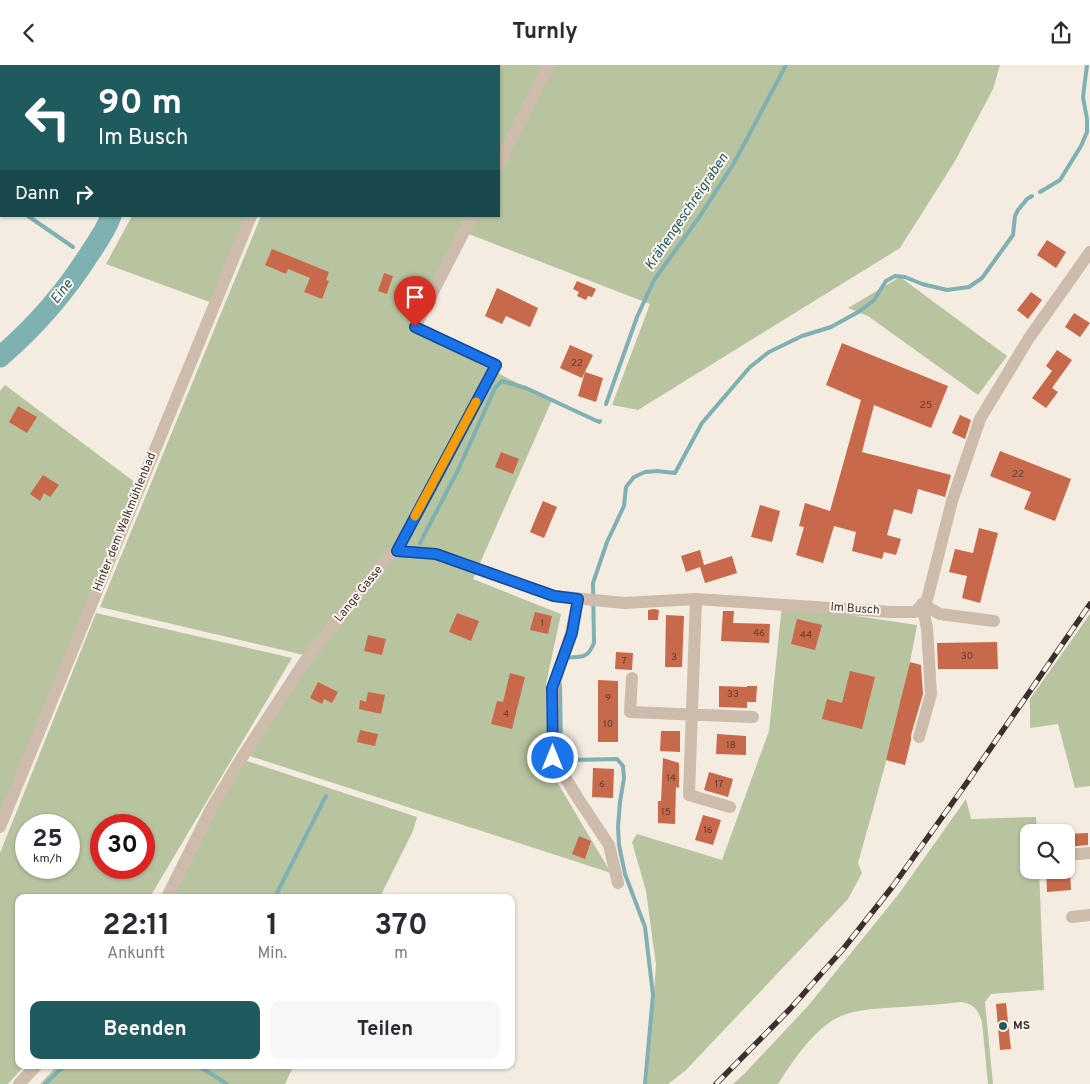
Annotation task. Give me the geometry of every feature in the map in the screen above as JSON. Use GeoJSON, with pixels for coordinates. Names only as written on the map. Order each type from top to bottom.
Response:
{"type":"FeatureCollection","features":[{"type":"Feature","properties":{"kind":"street"},"geometry":{"type":"LineString","coordinates":[[500,162],[549,65]]}},
{"type":"Feature","properties":{"kind":"street","name":"Hinter dem Walkmühlenbad"},"geometry":{"type":"LineString","coordinates":[[0,827],[251,217]]}},
{"type":"Feature","properties":{"kind":"street","name":"Lange Gasse"},"geometry":{"type":"LineString","coordinates":[[168,894],[210,809],[305,661],[385,561],[397,551],[496,365],[415,327],[471,217]]}},
{"type":"Feature","properties":{"kind":"street"},"geometry":{"type":"LineString","coordinates":[[922,604],[927,600],[952,501],[980,419],[1029,338],[1090,252]]}},
{"type":"Feature","properties":{"kind":"street","name":"Im Busch"},"geometry":{"type":"LineString","coordinates":[[397,551],[436,554],[554,596],[587,600],[624,603],[696,599],[891,612],[915,612],[922,604]]}},
{"type":"Feature","properties":{"kind":"street"},"geometry":{"type":"LineString","coordinates":[[696,599],[689,795],[730,807]]}},
{"type":"Feature","properties":{"kind":"street"},"geometry":{"type":"LineString","coordinates":[[587,600],[572,633],[552,688],[553,758],[609,845],[618,883]]}},
{"type":"Feature","properties":{"kind":"street"},"geometry":{"type":"LineString","coordinates":[[922,604],[940,614],[994,621]]}},
{"type":"Feature","properties":{"kind":"street"},"geometry":{"type":"LineString","coordinates":[[919,737],[931,694],[927,628],[922,604]]}},
{"type":"Feature","properties":{"kind":"street"},"geometry":{"type":"LineString","coordinates":[[632,677],[630,712],[753,717]]}},
{"type":"Feature","properties":{"kind":"street"},"geometry":{"type":"LineString","coordinates":[[1075,854],[1090,853]]}},
{"type":"Feature","properties":{"kind":"street"},"geometry":{"type":"LineString","coordinates":[[1072,917],[1090,915]]}},
{"type":"Feature","properties":{"kind":"street"},"geometry":{"type":"LineString","coordinates":[[19,1084],[33,1069]]}},
{"type":"Feature","properties":{"kind":"green space"},"geometry":{"type":"Polygon","coordinates":[[[500,65],[1000,65],[993,89],[955,161],[900,248],[638,410],[612,405],[650,304],[461,231],[411,330],[552,400],[473,579],[561,614],[546,684],[547,765],[611,873],[250,756],[312,657],[100,607],[261,217],[500,217],[500,65]]]}},
{"type":"Feature","properties":{"kind":"green space"},"geometry":{"type":"Polygon","coordinates":[[[131,217],[251,217],[215,304],[106,264],[131,217]]]}},
{"type":"Feature","properties":{"kind":"green space"},"geometry":{"type":"Polygon","coordinates":[[[900,277],[1007,356],[978,395],[868,316],[848,308],[900,277]]]}},
{"type":"Feature","properties":{"kind":"green space"},"geometry":{"type":"Polygon","coordinates":[[[5,385],[140,486],[0,827],[0,391],[5,385]]]}},
{"type":"Feature","properties":{"kind":"green space"},"geometry":{"type":"Polygon","coordinates":[[[782,605],[917,625],[898,715],[858,863],[862,873],[848,899],[685,1071],[668,1084],[647,1084],[656,965],[646,891],[632,842],[637,834],[722,860],[769,731],[782,605]]]}},
{"type":"Feature","properties":{"kind":"green space"},"geometry":{"type":"Polygon","coordinates":[[[96,613],[292,658],[152,894],[15,894],[15,1069],[21,1069],[8,1084],[0,1084],[0,853],[15,816],[15,879],[80,879],[80,814],[16,814],[96,613]]]}},
{"type":"Feature","properties":{"kind":"green space"},"geometry":{"type":"Polygon","coordinates":[[[1090,614],[1090,786],[1075,788],[1058,724],[1030,728],[1030,699],[1090,614]]]}},
{"type":"Feature","properties":{"kind":"green space"},"geometry":{"type":"Polygon","coordinates":[[[241,759],[417,817],[413,831],[382,894],[169,894],[241,759]]]}},
{"type":"Feature","properties":{"kind":"green space"},"geometry":{"type":"Polygon","coordinates":[[[966,799],[971,819],[1036,817],[1036,824],[1020,824],[1020,879],[1039,879],[1044,990],[991,994],[985,1002],[993,1084],[988,1084],[981,1018],[973,1006],[962,1002],[873,1009],[846,1014],[830,1022],[815,1035],[778,1084],[733,1084],[808,1006],[898,895],[966,799]]]}},
{"type":"Feature","properties":{"kind":"green space"},"geometry":{"type":"Polygon","coordinates":[[[54,1069],[292,1069],[285,1084],[40,1084],[54,1069]]]}},
{"type":"Feature","properties":{"kind":"building"},"geometry":{"type":"Polygon","coordinates":[[[1047,240],[1066,252],[1056,268],[1037,255],[1047,240]]]}},
{"type":"Feature","properties":{"kind":"building"},"geometry":{"type":"Polygon","coordinates":[[[272,249],[329,272],[326,280],[329,281],[322,299],[304,292],[310,278],[288,269],[286,274],[265,265],[272,249]]]}},
{"type":"Feature","properties":{"kind":"building"},"geometry":{"type":"Polygon","coordinates":[[[384,273],[393,276],[387,294],[378,291],[384,273]]]}},
{"type":"Feature","properties":{"kind":"building"},"geometry":{"type":"Polygon","coordinates":[[[577,281],[596,289],[592,297],[588,296],[586,300],[577,296],[579,292],[573,289],[577,281]]]}},
{"type":"Feature","properties":{"kind":"building"},"geometry":{"type":"Polygon","coordinates":[[[497,288],[538,308],[530,327],[506,316],[502,324],[485,316],[497,288]]]}},
{"type":"Feature","properties":{"kind":"building"},"geometry":{"type":"Polygon","coordinates":[[[1031,292],[1042,300],[1028,319],[1017,310],[1031,292]]]}},
{"type":"Feature","properties":{"kind":"building"},"geometry":{"type":"Polygon","coordinates":[[[1074,313],[1090,323],[1080,337],[1065,327],[1074,313]]]}},
{"type":"Feature","properties":{"kind":"building"},"geometry":{"type":"Polygon","coordinates":[[[842,343],[948,386],[931,428],[874,405],[862,452],[951,475],[945,497],[918,489],[912,514],[894,509],[887,535],[901,539],[896,555],[884,552],[882,559],[852,551],[856,532],[834,526],[823,563],[796,555],[804,527],[799,526],[805,503],[830,511],[861,400],[826,385],[842,343]]]}},
{"type":"Feature","properties":{"kind":"building"},"geometry":{"type":"Polygon","coordinates":[[[570,345],[593,355],[582,378],[560,368],[570,345]]]}},
{"type":"Feature","properties":{"kind":"building"},"geometry":{"type":"Polygon","coordinates":[[[1057,350],[1072,360],[1052,388],[1058,392],[1046,408],[1032,398],[1052,371],[1046,366],[1057,350]]]}},
{"type":"Feature","properties":{"kind":"building"},"geometry":{"type":"Polygon","coordinates":[[[585,372],[603,378],[596,402],[578,396],[585,372]]]}},
{"type":"Feature","properties":{"kind":"building"},"geometry":{"type":"Polygon","coordinates":[[[18,406],[37,417],[27,433],[9,422],[18,406]]]}},
{"type":"Feature","properties":{"kind":"building"},"geometry":{"type":"Polygon","coordinates":[[[960,415],[971,420],[965,439],[952,433],[960,415]]]}},
{"type":"Feature","properties":{"kind":"building"},"geometry":{"type":"Polygon","coordinates":[[[1000,451],[1071,479],[1055,521],[1024,509],[1031,492],[990,476],[1000,451]]]}},
{"type":"Feature","properties":{"kind":"building"},"geometry":{"type":"Polygon","coordinates":[[[501,452],[519,459],[513,474],[495,467],[501,452]]]}},
{"type":"Feature","properties":{"kind":"building"},"geometry":{"type":"Polygon","coordinates":[[[43,475],[59,485],[50,497],[44,493],[40,501],[30,494],[43,475]]]}},
{"type":"Feature","properties":{"kind":"building"},"geometry":{"type":"Polygon","coordinates":[[[543,501],[557,507],[544,538],[530,532],[543,501]]]}},
{"type":"Feature","properties":{"kind":"building"},"geometry":{"type":"Polygon","coordinates":[[[760,505],[780,511],[772,542],[751,537],[760,505]]]}},
{"type":"Feature","properties":{"kind":"building"},"geometry":{"type":"Polygon","coordinates":[[[979,528],[998,533],[980,603],[962,598],[967,576],[949,572],[955,549],[973,553],[979,528]]]}},
{"type":"Feature","properties":{"kind":"building"},"geometry":{"type":"Polygon","coordinates":[[[700,550],[704,565],[732,556],[737,573],[705,583],[700,567],[686,572],[681,556],[700,550]]]}},
{"type":"Feature","properties":{"kind":"building"},"geometry":{"type":"Polygon","coordinates":[[[648,610],[659,610],[658,620],[648,620],[648,610]]]}},
{"type":"Feature","properties":{"kind":"building"},"geometry":{"type":"Polygon","coordinates":[[[723,611],[734,611],[733,623],[770,624],[769,643],[721,641],[723,611]]]}},
{"type":"Feature","properties":{"kind":"building"},"geometry":{"type":"Polygon","coordinates":[[[535,612],[552,616],[548,634],[530,630],[535,612]]]}},
{"type":"Feature","properties":{"kind":"building"},"geometry":{"type":"Polygon","coordinates":[[[457,613],[479,621],[471,641],[449,632],[457,613]]]}},
{"type":"Feature","properties":{"kind":"building"},"geometry":{"type":"Polygon","coordinates":[[[666,615],[684,616],[682,667],[665,667],[666,615]]]}},
{"type":"Feature","properties":{"kind":"building"},"geometry":{"type":"Polygon","coordinates":[[[797,619],[822,625],[815,650],[791,644],[797,619]]]}},
{"type":"Feature","properties":{"kind":"building"},"geometry":{"type":"Polygon","coordinates":[[[368,635],[386,639],[382,655],[364,651],[368,635]]]}},
{"type":"Feature","properties":{"kind":"building"},"geometry":{"type":"Polygon","coordinates":[[[997,642],[998,669],[938,669],[937,643],[997,642]]]}},
{"type":"Feature","properties":{"kind":"building"},"geometry":{"type":"Polygon","coordinates":[[[616,652],[633,653],[632,670],[615,669],[616,652]]]}},
{"type":"Feature","properties":{"kind":"building"},"geometry":{"type":"Polygon","coordinates":[[[910,662],[921,665],[923,694],[911,735],[905,765],[886,760],[910,662]]]}},
{"type":"Feature","properties":{"kind":"building"},"geometry":{"type":"Polygon","coordinates":[[[850,671],[875,677],[862,729],[822,719],[827,699],[842,703],[850,671]]]}},
{"type":"Feature","properties":{"kind":"building"},"geometry":{"type":"Polygon","coordinates":[[[510,673],[525,677],[512,729],[491,724],[497,701],[503,702],[510,673]]]}},
{"type":"Feature","properties":{"kind":"building"},"geometry":{"type":"Polygon","coordinates":[[[598,680],[618,681],[618,742],[598,742],[598,680]]]}},
{"type":"Feature","properties":{"kind":"building"},"geometry":{"type":"Polygon","coordinates":[[[318,682],[338,692],[332,703],[324,699],[322,704],[310,698],[318,682]]]}},
{"type":"Feature","properties":{"kind":"building"},"geometry":{"type":"Polygon","coordinates":[[[719,686],[757,686],[756,702],[747,702],[747,708],[719,707],[719,686]]]}},
{"type":"Feature","properties":{"kind":"building"},"geometry":{"type":"Polygon","coordinates":[[[368,692],[385,695],[381,714],[359,709],[360,700],[366,702],[368,692]]]}},
{"type":"Feature","properties":{"kind":"building"},"geometry":{"type":"Polygon","coordinates":[[[360,730],[378,734],[375,746],[357,742],[360,730]]]}},
{"type":"Feature","properties":{"kind":"building"},"geometry":{"type":"Polygon","coordinates":[[[661,731],[680,731],[680,752],[660,751],[661,731]]]}},
{"type":"Feature","properties":{"kind":"building"},"geometry":{"type":"Polygon","coordinates":[[[717,734],[746,736],[746,755],[716,754],[717,734]]]}},
{"type":"Feature","properties":{"kind":"building"},"geometry":{"type":"Polygon","coordinates":[[[663,758],[679,763],[679,788],[676,787],[675,824],[658,823],[658,801],[661,801],[663,758]]]}},
{"type":"Feature","properties":{"kind":"building"},"geometry":{"type":"Polygon","coordinates":[[[593,768],[614,769],[613,798],[592,797],[593,768]]]}},
{"type":"Feature","properties":{"kind":"building"},"geometry":{"type":"Polygon","coordinates":[[[709,772],[733,779],[728,797],[704,790],[709,772]]]}},
{"type":"Feature","properties":{"kind":"building"},"geometry":{"type":"Polygon","coordinates":[[[703,815],[721,820],[713,845],[695,840],[703,815]]]}},
{"type":"Feature","properties":{"kind":"building"},"geometry":{"type":"Polygon","coordinates":[[[1088,833],[1088,845],[1075,846],[1075,834],[1088,833]]]}},
{"type":"Feature","properties":{"kind":"building"},"geometry":{"type":"Polygon","coordinates":[[[579,836],[591,841],[585,859],[572,854],[579,836]]]}},
{"type":"Feature","properties":{"kind":"building"},"geometry":{"type":"Polygon","coordinates":[[[1046,879],[1070,879],[1071,890],[1047,892],[1046,879]]]}},
{"type":"Feature","properties":{"kind":"building","name":"MS"},"geometry":{"type":"Polygon","coordinates":[[[1006,1003],[1011,1049],[1000,1050],[996,1004],[1006,1003]]]}},
{"type":"Feature","properties":{"kind":"waterway","name":"Krähengeschreigraben"},"geometry":{"type":"LineString","coordinates":[[606,404],[637,317],[654,280],[700,216],[734,163],[786,65]]}},
{"type":"Feature","properties":{"kind":"waterway"},"geometry":{"type":"LineString","coordinates":[[1040,192],[1060,180],[1081,146],[1087,132],[1083,97],[1087,65]]}},
{"type":"Feature","properties":{"kind":"waterway"},"geometry":{"type":"LineString","coordinates":[[565,658],[586,655],[594,643],[593,583],[607,542],[624,506],[626,487],[634,477],[645,472],[675,473],[702,423],[750,367],[769,352],[802,336],[831,327],[860,311],[874,300],[886,281],[895,276],[905,277],[922,284],[947,290],[969,287],[982,278],[1013,235],[1015,216],[1018,210],[1032,196]]}},
{"type":"Feature","properties":{"kind":"waterway"},"geometry":{"type":"LineString","coordinates":[[29,217],[73,247]]}},
{"type":"Feature","properties":{"kind":"waterway","name":"Eine"},"geometry":{"type":"LineString","coordinates":[[0,357],[38,321],[60,295],[99,240],[111,217]]}},
{"type":"Feature","properties":{"kind":"waterway","name":"Krähengeschreigraben"},"geometry":{"type":"LineString","coordinates":[[420,543],[458,470],[495,388],[502,381],[526,388],[600,421]]}},
{"type":"Feature","properties":{"kind":"waterway"},"geometry":{"type":"LineString","coordinates":[[560,684],[561,753],[571,760],[617,759],[623,766],[624,778],[618,827],[619,845],[625,874],[645,927],[653,995],[645,1084]]}},
{"type":"Feature","properties":{"kind":"waterway","name":"Krähengeschreigraben"},"geometry":{"type":"LineString","coordinates":[[277,894],[326,796]]}},
{"type":"Feature","properties":{"kind":"waterway","name":"Krähengeschreigraben"},"geometry":{"type":"LineString","coordinates":[[45,1084],[61,1069]]}},
{"type":"Feature","properties":{"kind":"waterway"},"geometry":{"type":"LineString","coordinates":[[203,1069],[227,1084]]}},
{"type":"Feature","properties":{"kind":"railway"},"geometry":{"type":"LineString","coordinates":[[716,1084],[790,1009],[844,948],[893,886],[1090,604]]}},
{"type":"Feature","properties":{"kind":"slow traffic"},"geometry":{"type":"LineString","coordinates":[[415,516],[476,402]]}},
{"type":"Feature","properties":{"kind":"place","name":"MS"},"geometry":{"type":"Point","coordinates":[1003,1026]}},
{"type":"Feature","properties":{"kind":"route"},"geometry":{"type":"LineString","coordinates":[[415,327],[496,365],[397,551],[436,554],[554,596],[578,599],[572,633],[552,688],[553,758]]}}]}
